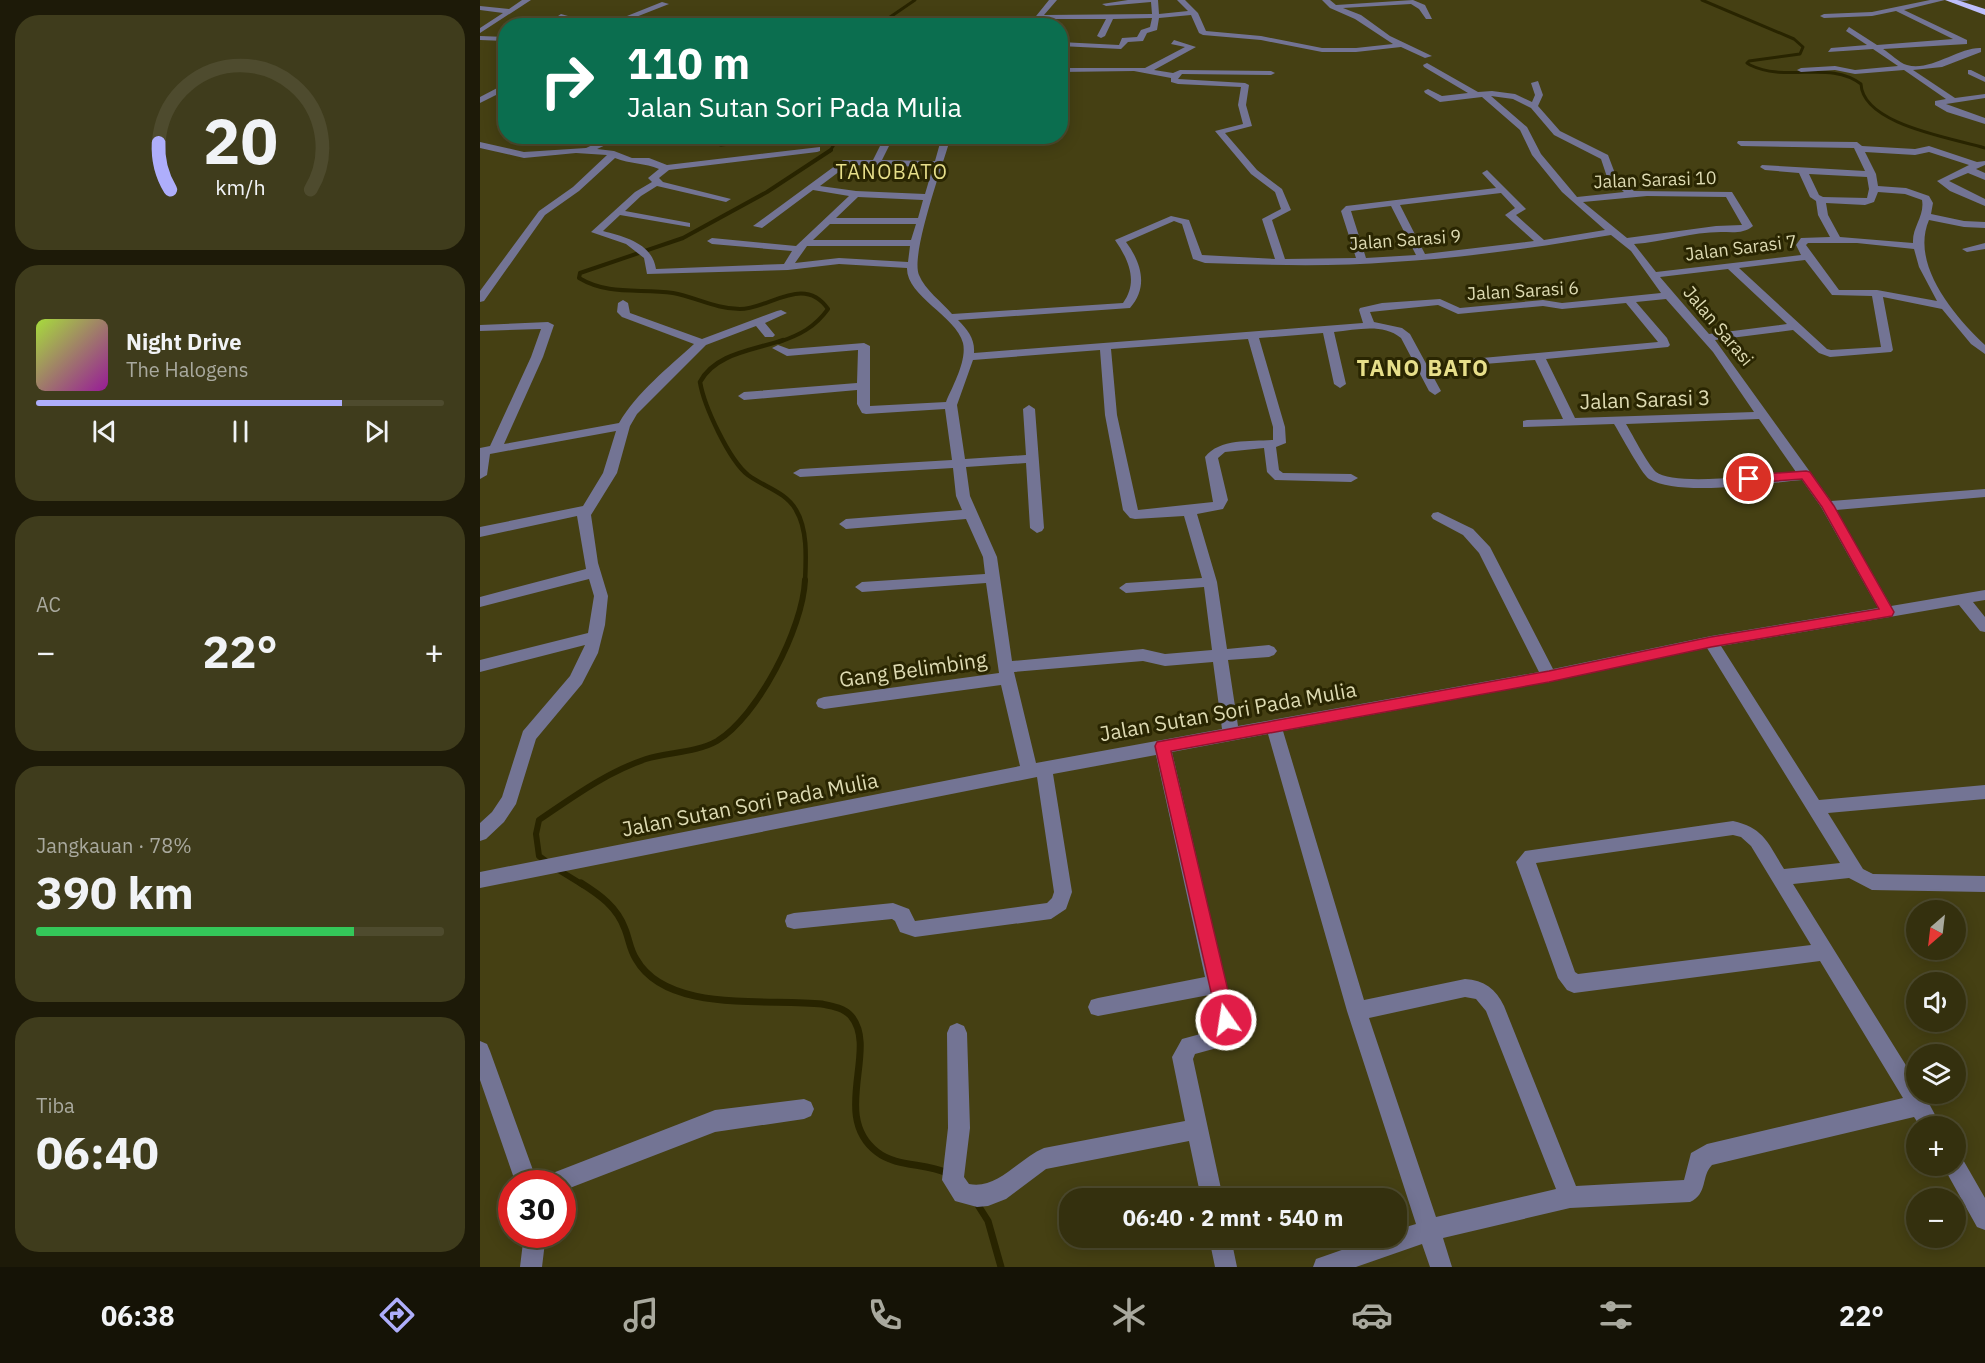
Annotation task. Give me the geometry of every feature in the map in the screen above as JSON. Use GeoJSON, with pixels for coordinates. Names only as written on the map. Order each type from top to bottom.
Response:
{"type":"FeatureCollection","features":[{"type":"Feature","properties":{"kind":"highway"},"geometry":{"type":"LineString","coordinates":[[1951,1],[1985,12]]}},
{"type":"Feature","properties":{"kind":"street"},"geometry":{"type":"LineString","coordinates":[[480,31],[527,0]]}},
{"type":"Feature","properties":{"kind":"street"},"geometry":{"type":"LineString","coordinates":[[1039,17],[1053,0]]}},
{"type":"Feature","properties":{"kind":"street"},"geometry":{"type":"LineString","coordinates":[[1068,44],[1121,47],[1125,40],[1140,39],[1144,32],[1155,27],[1156,16],[1153,0],[1106,4]]}},
{"type":"Feature","properties":{"kind":"street"},"geometry":{"type":"LineString","coordinates":[[1181,0],[1201,23],[1202,33],[1264,39],[1322,50],[1356,50],[1401,45]]}},
{"type":"Feature","properties":{"kind":"street","name":"Jalan Sarasi"},"geometry":{"type":"LineString","coordinates":[[1326,0],[1333,6],[1358,16],[1513,117],[1524,129],[1537,154],[1575,200],[1641,256],[1669,295],[1707,338],[1806,475],[1827,506],[1888,612]]}},
{"type":"Feature","properties":{"kind":"street"},"geometry":{"type":"LineString","coordinates":[[1824,16],[1848,12],[1899,10],[1941,0]]}},
{"type":"Feature","properties":{"kind":"street"},"geometry":{"type":"LineString","coordinates":[[1951,1],[1966,0]]}},
{"type":"Feature","properties":{"kind":"street"},"geometry":{"type":"LineString","coordinates":[[1333,6],[1412,2],[1422,7],[1429,17]]}},
{"type":"Feature","properties":{"kind":"street"},"geometry":{"type":"LineString","coordinates":[[627,18],[665,4]]}},
{"type":"Feature","properties":{"kind":"street"},"geometry":{"type":"LineString","coordinates":[[480,8],[509,11]]}},
{"type":"Feature","properties":{"kind":"street"},"geometry":{"type":"LineString","coordinates":[[1899,10],[1982,52]]}},
{"type":"Feature","properties":{"kind":"street"},"geometry":{"type":"LineString","coordinates":[[1039,17],[1110,18],[1194,13]]}},
{"type":"Feature","properties":{"kind":"street"},"geometry":{"type":"LineString","coordinates":[[560,18],[564,16]]}},
{"type":"Feature","properties":{"kind":"street"},"geometry":{"type":"LineString","coordinates":[[480,17],[498,18]]}},
{"type":"Feature","properties":{"kind":"street"},"geometry":{"type":"LineString","coordinates":[[1101,36],[1110,18]]}},
{"type":"Feature","properties":{"kind":"street"},"geometry":{"type":"LineString","coordinates":[[1849,29],[1952,100]]}},
{"type":"Feature","properties":{"kind":"street"},"geometry":{"type":"LineString","coordinates":[[480,38],[498,39]]}},
{"type":"Feature","properties":{"kind":"street"},"geometry":{"type":"LineString","coordinates":[[1831,50],[1975,41]]}},
{"type":"Feature","properties":{"kind":"street"},"geometry":{"type":"LineString","coordinates":[[1148,70],[1192,47],[1174,42]]}},
{"type":"Feature","properties":{"kind":"street"},"geometry":{"type":"LineString","coordinates":[[1801,70],[1835,68],[1855,72],[1939,65],[1947,60],[1982,52]]}},
{"type":"Feature","properties":{"kind":"street"},"geometry":{"type":"LineString","coordinates":[[1068,70],[1148,70],[1175,76]]}},
{"type":"Feature","properties":{"kind":"street"},"geometry":{"type":"LineString","coordinates":[[1175,76],[1180,72],[1271,73]]}},
{"type":"Feature","properties":{"kind":"street"},"geometry":{"type":"LineString","coordinates":[[1971,72],[1985,80]]}},
{"type":"Feature","properties":{"kind":"street"},"geometry":{"type":"LineString","coordinates":[[1175,76],[1174,80],[1179,82],[1245,85],[1242,105],[1248,126],[1219,131],[1243,160],[1282,196],[1287,210],[1267,219],[1281,261]]}},
{"type":"Feature","properties":{"kind":"street"},"geometry":{"type":"LineString","coordinates":[[1534,106],[1539,94],[1535,83]]}},
{"type":"Feature","properties":{"kind":"street"},"geometry":{"type":"LineString","coordinates":[[480,100],[498,91]]}},
{"type":"Feature","properties":{"kind":"street"},"geometry":{"type":"LineString","coordinates":[[1428,91],[1440,99],[1481,95],[1515,97],[1534,106],[1557,133],[1605,157],[1612,177],[1631,194]]}},
{"type":"Feature","properties":{"kind":"street"},"geometry":{"type":"LineString","coordinates":[[1985,96],[1938,104],[1985,121]]}},
{"type":"Feature","properties":{"kind":"street"},"geometry":{"type":"LineString","coordinates":[[1741,143],[1852,144],[1860,149],[1915,152],[1933,149],[1981,164]]}},
{"type":"Feature","properties":{"kind":"street"},"geometry":{"type":"LineString","coordinates":[[584,151],[601,144]]}},
{"type":"Feature","properties":{"kind":"street"},"geometry":{"type":"LineString","coordinates":[[877,161],[886,144]]}},
{"type":"Feature","properties":{"kind":"street"},"geometry":{"type":"LineString","coordinates":[[794,921],[893,911],[902,915],[908,927],[915,929],[1051,911],[1057,907],[1063,892],[1037,770],[1006,672],[988,549],[969,514],[958,465],[951,405],[969,357],[966,337],[950,317],[916,283],[911,265],[915,243],[944,144]]}},
{"type":"Feature","properties":{"kind":"street"},"geometry":{"type":"LineString","coordinates":[[480,145],[524,154],[584,151],[614,154],[631,161],[649,161],[666,168],[817,149]]}},
{"type":"Feature","properties":{"kind":"street"},"geometry":{"type":"LineString","coordinates":[[1803,171],[1815,197],[1821,200],[1865,202],[1872,200],[1875,189],[1860,149]]}},
{"type":"Feature","properties":{"kind":"street"},"geometry":{"type":"LineString","coordinates":[[480,299],[542,213],[576,189],[614,154]]}},
{"type":"Feature","properties":{"kind":"street"},"geometry":{"type":"LineString","coordinates":[[758,226],[846,162],[938,164]]}},
{"type":"Feature","properties":{"kind":"street"},"geometry":{"type":"LineString","coordinates":[[1981,164],[1942,181],[1985,203]]}},
{"type":"Feature","properties":{"kind":"street"},"geometry":{"type":"LineString","coordinates":[[1765,167],[1871,174]]}},
{"type":"Feature","properties":{"kind":"street"},"geometry":{"type":"LineString","coordinates":[[656,183],[653,178],[666,168]]}},
{"type":"Feature","properties":{"kind":"street"},"geometry":{"type":"LineString","coordinates":[[1968,169],[1985,177]]}},
{"type":"Feature","properties":{"kind":"street"},"geometry":{"type":"LineString","coordinates":[[1487,173],[1521,210],[1510,215],[1542,243]]}},
{"type":"Feature","properties":{"kind":"street"},"geometry":{"type":"LineString","coordinates":[[726,199],[656,183],[638,194],[596,232],[630,242],[645,253],[652,272],[788,267],[839,261],[911,265]]}},
{"type":"Feature","properties":{"kind":"street"},"geometry":{"type":"LineString","coordinates":[[811,188],[856,194],[929,197]]}},
{"type":"Feature","properties":{"kind":"street"},"geometry":{"type":"LineString","coordinates":[[1875,189],[1922,195],[1928,203],[1920,230],[1919,247],[1927,270],[1944,306],[1985,351]]}},
{"type":"Feature","properties":{"kind":"street"},"geometry":{"type":"LineString","coordinates":[[1968,196],[1985,189]]}},
{"type":"Feature","properties":{"kind":"street"},"geometry":{"type":"LineString","coordinates":[[1362,261],[1347,209],[1501,190]]}},
{"type":"Feature","properties":{"kind":"street"},"geometry":{"type":"LineString","coordinates":[[788,267],[801,246],[856,194]]}},
{"type":"Feature","properties":{"kind":"street","name":"Jalan Sarasi 10"},"geometry":{"type":"LineString","coordinates":[[1575,200],[1631,194],[1732,195],[1748,226],[1743,229],[1716,229],[1627,242]]}},
{"type":"Feature","properties":{"kind":"street"},"geometry":{"type":"LineString","coordinates":[[1821,200],[1826,225],[1836,239]]}},
{"type":"Feature","properties":{"kind":"street"},"geometry":{"type":"LineString","coordinates":[[1394,203],[1422,257]]}},
{"type":"Feature","properties":{"kind":"street"},"geometry":{"type":"LineString","coordinates":[[617,212],[686,225]]}},
{"type":"Feature","properties":{"kind":"street"},"geometry":{"type":"LineString","coordinates":[[1925,216],[1964,225],[1985,225]]}},
{"type":"Feature","properties":{"kind":"street","name":"Jalan Sarasi 9"},"geometry":{"type":"LineString","coordinates":[[950,317],[1126,306],[1132,299],[1136,269],[1134,261],[1120,240],[1139,237],[1146,229],[1174,218],[1186,222],[1197,257],[1205,260],[1362,261],[1422,257],[1614,232]]}},
{"type":"Feature","properties":{"kind":"street"},"geometry":{"type":"LineString","coordinates":[[827,221],[922,220]]}},
{"type":"Feature","properties":{"kind":"street","name":"Jalan Sarasi 7"},"geometry":{"type":"LineString","coordinates":[[1653,275],[1808,257],[1801,245],[1802,241],[1836,239],[1919,247]]}},
{"type":"Feature","properties":{"kind":"street"},"geometry":{"type":"LineString","coordinates":[[712,241],[801,246],[915,243]]}},
{"type":"Feature","properties":{"kind":"street"},"geometry":{"type":"LineString","coordinates":[[1967,249],[1985,246]]}},
{"type":"Feature","properties":{"kind":"street"},"geometry":{"type":"LineString","coordinates":[[1808,257],[1836,293],[1877,293],[1944,306]]}},
{"type":"Feature","properties":{"kind":"street"},"geometry":{"type":"LineString","coordinates":[[1730,266],[1827,354],[1887,350],[1877,293]]}},
{"type":"Feature","properties":{"kind":"street","name":"Jalan Sarasi 6"},"geometry":{"type":"LineString","coordinates":[[1369,325],[1364,310],[1383,306],[1440,302],[1458,311],[1543,303],[1559,307],[1669,295]]}},
{"type":"Feature","properties":{"kind":"street"},"geometry":{"type":"LineString","coordinates":[[1471,362],[1664,345],[1663,340],[1629,300]]}},
{"type":"Feature","properties":{"kind":"street"},"geometry":{"type":"LineString","coordinates":[[623,303],[623,312],[626,315],[702,344]]}},
{"type":"Feature","properties":{"kind":"street"},"geometry":{"type":"LineString","coordinates":[[480,834],[498,818],[510,799],[529,736],[576,680],[590,653],[601,596],[584,526],[586,510],[610,473],[624,426],[632,412],[654,388],[702,344],[781,313]]}},
{"type":"Feature","properties":{"kind":"street"},"geometry":{"type":"LineString","coordinates":[[758,321],[769,335]]}},
{"type":"Feature","properties":{"kind":"street"},"geometry":{"type":"LineString","coordinates":[[480,328],[548,325],[537,357],[486,451],[480,475]]}},
{"type":"Feature","properties":{"kind":"street"},"geometry":{"type":"LineString","coordinates":[[969,357],[1369,325],[1393,328],[1406,336],[1435,391]]}},
{"type":"Feature","properties":{"kind":"street"},"geometry":{"type":"LineString","coordinates":[[1707,338],[1795,326]]}},
{"type":"Feature","properties":{"kind":"street"},"geometry":{"type":"LineString","coordinates":[[1328,329],[1340,384]]}},
{"type":"Feature","properties":{"kind":"street"},"geometry":{"type":"LineString","coordinates":[[1105,346],[1111,415],[1131,514],[1189,512],[1220,504],[1211,458],[1214,452],[1222,448],[1270,446],[1281,442],[1279,427],[1253,336]]}},
{"type":"Feature","properties":{"kind":"street"},"geometry":{"type":"LineString","coordinates":[[778,348],[787,353],[864,346],[863,409],[866,410],[951,405]]}},
{"type":"Feature","properties":{"kind":"street"},"geometry":{"type":"LineString","coordinates":[[1539,357],[1570,422]]}},
{"type":"Feature","properties":{"kind":"street"},"geometry":{"type":"LineString","coordinates":[[744,396],[863,386]]}},
{"type":"Feature","properties":{"kind":"street"},"geometry":{"type":"LineString","coordinates":[[1029,409],[1037,528]]}},
{"type":"Feature","properties":{"kind":"street","name":"Jalan Sarasi 3"},"geometry":{"type":"LineString","coordinates":[[1527,424],[1764,415]]}},
{"type":"Feature","properties":{"kind":"street"},"geometry":{"type":"LineString","coordinates":[[1618,421],[1652,475],[1659,481],[1689,484],[1806,475]]}},
{"type":"Feature","properties":{"kind":"street"},"geometry":{"type":"LineString","coordinates":[[486,451],[624,426]]}},
{"type":"Feature","properties":{"kind":"street"},"geometry":{"type":"LineString","coordinates":[[1270,446],[1273,472],[1280,477],[1351,478]]}},
{"type":"Feature","properties":{"kind":"street"},"geometry":{"type":"LineString","coordinates":[[800,473],[1032,459]]}},
{"type":"Feature","properties":{"kind":"street"},"geometry":{"type":"LineString","coordinates":[[1827,506],[1985,493]]}},
{"type":"Feature","properties":{"kind":"street"},"geometry":{"type":"LineString","coordinates":[[480,532],[586,510]]}},
{"type":"Feature","properties":{"kind":"street"},"geometry":{"type":"LineString","coordinates":[[1189,512],[1210,582],[1222,656],[1231,735]]}},
{"type":"Feature","properties":{"kind":"street"},"geometry":{"type":"LineString","coordinates":[[846,524],[969,514]]}},
{"type":"Feature","properties":{"kind":"street"},"geometry":{"type":"LineString","coordinates":[[1438,516],[1468,532],[1485,550],[1549,676]]}},
{"type":"Feature","properties":{"kind":"street"},"geometry":{"type":"LineString","coordinates":[[480,602],[595,572]]}},
{"type":"Feature","properties":{"kind":"street"},"geometry":{"type":"LineString","coordinates":[[862,587],[993,578]]}},
{"type":"Feature","properties":{"kind":"street"},"geometry":{"type":"LineString","coordinates":[[1126,588],[1210,582]]}},
{"type":"Feature","properties":{"kind":"street","name":"Jalan Sutan Sori Pada Mulia"},"geometry":{"type":"LineString","coordinates":[[480,880],[1162,746],[1549,676],[1711,642],[1985,595]]}},
{"type":"Feature","properties":{"kind":"street"},"geometry":{"type":"LineString","coordinates":[[1962,599],[1985,627]]}},
{"type":"Feature","properties":{"kind":"street"},"geometry":{"type":"LineString","coordinates":[[480,666],[594,637]]}},
{"type":"Feature","properties":{"kind":"street"},"geometry":{"type":"LineString","coordinates":[[1711,642],[1816,807],[1853,870],[1861,879],[1872,882],[1985,884]]}},
{"type":"Feature","properties":{"kind":"street","name":"Gang Belimbing"},"geometry":{"type":"LineString","coordinates":[[824,703],[1006,672],[1143,655],[1165,660],[1269,651]]}},
{"type":"Feature","properties":{"kind":"street"},"geometry":{"type":"LineString","coordinates":[[1274,727],[1357,1011],[1441,1267]]}},
{"type":"Feature","properties":{"kind":"street"},"geometry":{"type":"LineString","coordinates":[[1162,746],[1226,1020],[1225,1033],[1218,1040],[1189,1047],[1182,1057],[1210,1188]]}},
{"type":"Feature","properties":{"kind":"street"},"geometry":{"type":"LineString","coordinates":[[1816,807],[1985,792]]}},
{"type":"Feature","properties":{"kind":"street"},"geometry":{"type":"LineString","coordinates":[[1826,952],[1574,984],[1568,978],[1525,862],[1531,856],[1741,829],[1757,841],[1826,952],[1926,1116]]}},
{"type":"Feature","properties":{"kind":"street"},"geometry":{"type":"LineString","coordinates":[[1779,877],[1853,870]]}},
{"type":"Feature","properties":{"kind":"street"},"geometry":{"type":"LineString","coordinates":[[1098,1006],[1217,984]]}},
{"type":"Feature","properties":{"kind":"street"},"geometry":{"type":"LineString","coordinates":[[1357,1011],[1466,988],[1477,988],[1487,995],[1494,1006],[1570,1197]]}},
{"type":"Feature","properties":{"kind":"street"},"geometry":{"type":"LineString","coordinates":[[957,1033],[959,1128],[953,1169],[954,1184],[959,1190],[977,1196],[994,1193],[1010,1186],[1028,1168],[1044,1159],[1197,1129]]}},
{"type":"Feature","properties":{"kind":"street"},"geometry":{"type":"LineString","coordinates":[[480,1051],[522,1170]]}},
{"type":"Feature","properties":{"kind":"street"},"geometry":{"type":"LineString","coordinates":[[1324,1267],[1429,1230],[1570,1197],[1690,1191],[1695,1183],[1699,1161],[1707,1155],[1919,1105]]}},
{"type":"Feature","properties":{"kind":"street"},"geometry":{"type":"LineString","coordinates":[[576,1175],[715,1121],[804,1109]]}},
{"type":"Feature","properties":{"kind":"street"},"geometry":{"type":"LineString","coordinates":[[1960,1176],[1985,1219]]}},
{"type":"Feature","properties":{"kind":"street"},"geometry":{"type":"LineString","coordinates":[[531,1267],[533,1248]]}},
{"type":"Feature","properties":{"kind":"street"},"geometry":{"type":"LineString","coordinates":[[1222,1248],[1227,1267]]}},
{"type":"Feature","properties":{"kind":"waterway"},"geometry":{"type":"LineString","coordinates":[[889,18],[915,0]]}},
{"type":"Feature","properties":{"kind":"waterway"},"geometry":{"type":"LineString","coordinates":[[1702,0],[1794,39],[1803,47],[1800,54],[1749,61],[1747,63],[1750,65],[1779,72],[1822,72],[1849,77],[1861,84],[1866,98],[1877,110],[1893,120],[1912,128],[1985,148]]}},
{"type":"Feature","properties":{"kind":"waterway"},"geometry":{"type":"LineString","coordinates":[[717,144],[731,144]]}},
{"type":"Feature","properties":{"kind":"waterway"},"geometry":{"type":"LineString","coordinates":[[830,150],[834,144]]}},
{"type":"Feature","properties":{"kind":"waterway"},"geometry":{"type":"LineString","coordinates":[[779,342],[806,330],[828,309],[819,299],[808,294],[786,296],[751,308],[731,308],[673,293],[602,287],[579,278],[580,273],[683,238],[767,192],[830,150]]}},
{"type":"Feature","properties":{"kind":"waterway"},"geometry":{"type":"LineString","coordinates":[[783,340],[725,359],[707,372],[700,382],[718,432],[733,458],[748,475],[787,499],[796,510],[803,526],[806,554],[805,582]]}},
{"type":"Feature","properties":{"kind":"waterway"},"geometry":{"type":"LineString","coordinates":[[547,862],[539,856],[536,834],[539,820],[591,786],[632,764],[691,750],[717,741],[748,712],[776,669],[787,645],[796,622],[805,580]]}},
{"type":"Feature","properties":{"kind":"waterway"},"geometry":{"type":"LineString","coordinates":[[557,869],[583,885]]}},
{"type":"Feature","properties":{"kind":"waterway"},"geometry":{"type":"LineString","coordinates":[[581,883],[613,908],[622,921],[636,959],[651,976],[671,988],[694,996],[720,1000],[822,1004],[848,1013],[858,1030],[860,1046],[857,1120],[864,1137],[877,1152],[885,1157],[947,1173]]}},
{"type":"Feature","properties":{"kind":"waterway"},"geometry":{"type":"LineString","coordinates":[[976,1202],[988,1221],[1001,1267]]}},
{"type":"Feature","properties":{"kind":"district","name":"TANOBATO"},"geometry":{"type":"Point","coordinates":[892,172]}},
{"type":"Feature","properties":{"kind":"district","name":"TANO BATO"},"geometry":{"type":"Point","coordinates":[1423,368]}},
{"type":"Feature","properties":{"kind":"route"},"geometry":{"type":"LineString","coordinates":[[1226,1020],[1162,746],[1549,676],[1711,642],[1888,612],[1827,506],[1806,475],[1749,479]]}}]}
